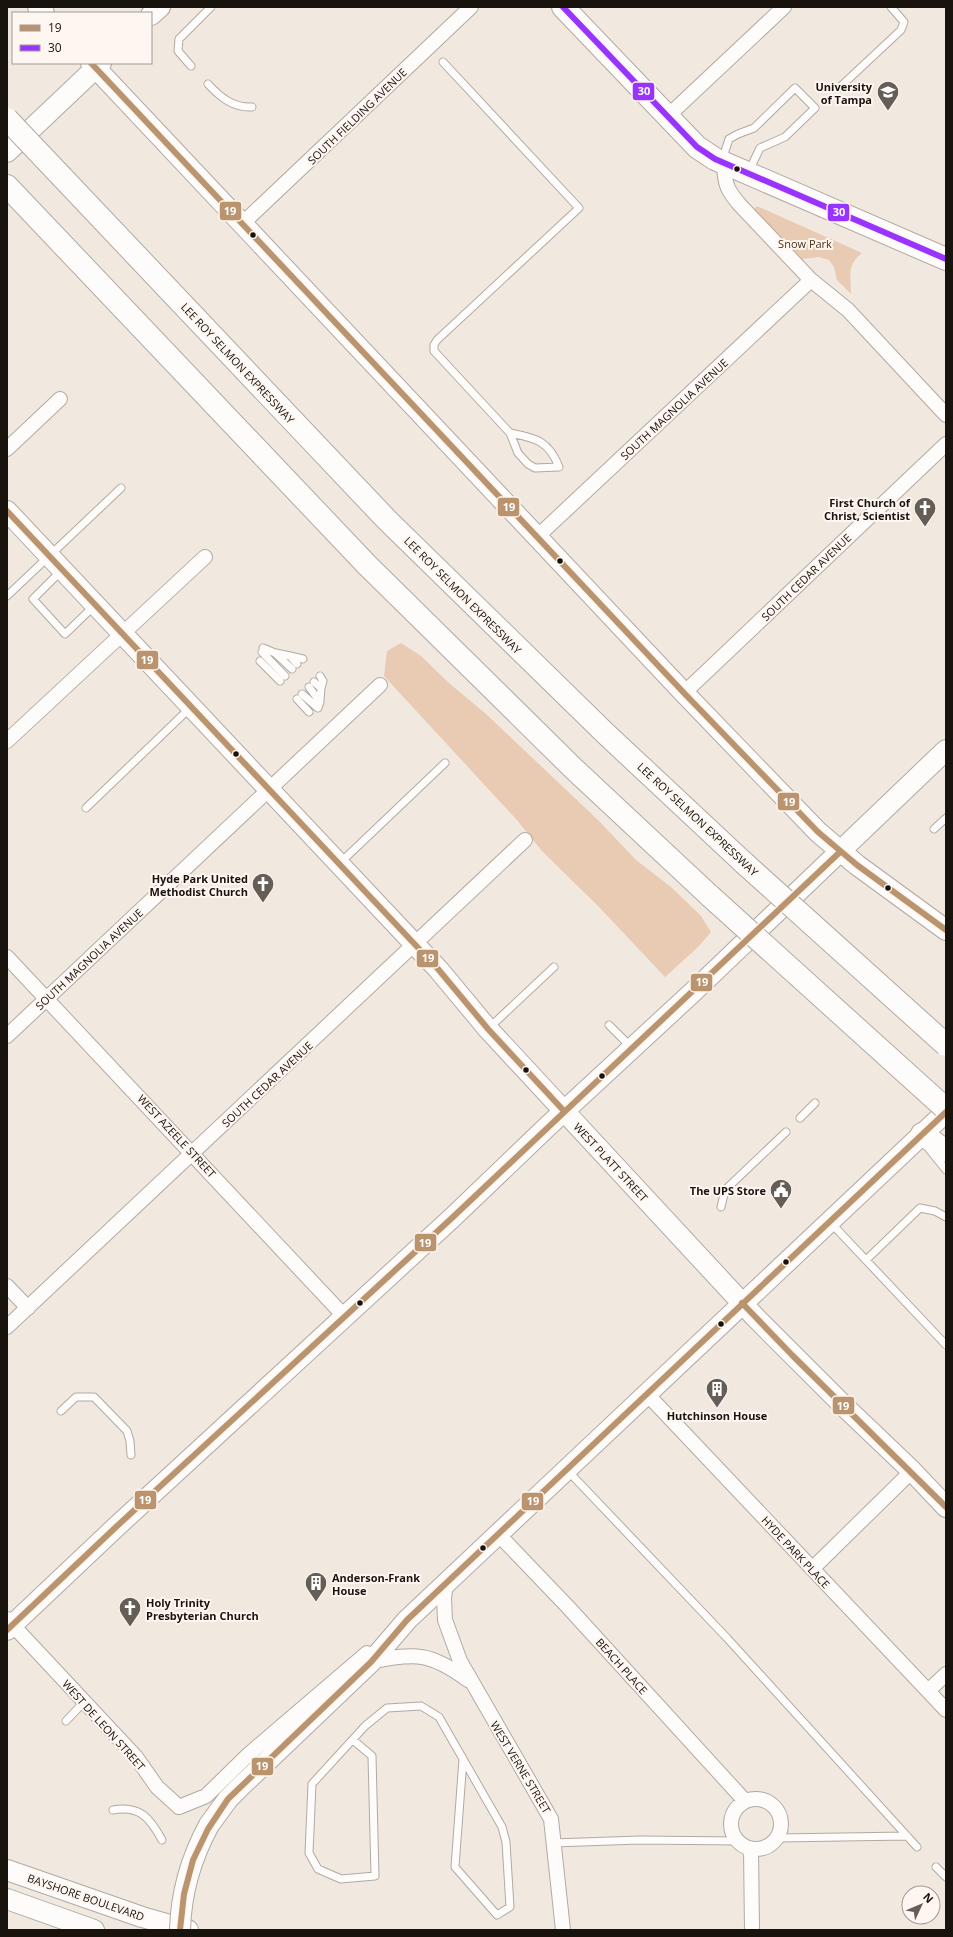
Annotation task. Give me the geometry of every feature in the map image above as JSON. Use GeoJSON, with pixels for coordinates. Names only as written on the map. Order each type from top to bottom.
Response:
{"type":"FeatureCollection","features":[{"type":"Feature","properties":{"kind":"main road"},"geometry":{"type":"LineString","coordinates":[[152,14],[160,7]]}},
{"type":"Feature","properties":{"kind":"main road"},"geometry":{"type":"LineString","coordinates":[[563,7],[697,147],[724,165],[946,259]]}},
{"type":"Feature","properties":{"kind":"main road"},"geometry":{"type":"LineString","coordinates":[[7,152],[96,65],[242,224],[536,537],[818,832],[840,852],[946,930]]}},
{"type":"Feature","properties":{"kind":"main road","name":"LEE ROY SELMON EXPRESSWAY"},"geometry":{"type":"LineString","coordinates":[[7,119],[387,520],[605,733],[744,863],[946,1045]]}},
{"type":"Feature","properties":{"kind":"main road"},"geometry":{"type":"LineString","coordinates":[[7,186],[372,570],[574,769],[710,896],[946,1110],[407,1620],[371,1662],[228,1799],[209,1825],[197,1849],[187,1878],[180,1930]]}},
{"type":"Feature","properties":{"kind":"main road","name":"WEST PLATT STREET"},"geometry":{"type":"LineString","coordinates":[[7,511],[415,944],[488,1029],[742,1303],[847,1409],[912,1471],[946,1507]]}},
{"type":"Feature","properties":{"kind":"main road"},"geometry":{"type":"LineString","coordinates":[[9,1624],[345,1317],[631,1048],[694,991],[946,750]]}},
{"type":"Feature","properties":{"kind":"main road"},"geometry":{"type":"LineString","coordinates":[[922,1134],[946,1151]]}},
{"type":"Feature","properties":{"kind":"main road","name":"BAYSHORE BOULEVARD"},"geometry":{"type":"LineString","coordinates":[[7,1870],[188,1930]]}},
{"type":"Feature","properties":{"kind":"main road"},"geometry":{"type":"LineString","coordinates":[[7,1899],[94,1930]]}},
{"type":"Feature","properties":{"kind":"street","name":"SOUTH FIELDING AVENUE"},"geometry":{"type":"LineString","coordinates":[[242,224],[471,7]]}},
{"type":"Feature","properties":{"kind":"street"},"geometry":{"type":"LineString","coordinates":[[668,116],[784,7]]}},
{"type":"Feature","properties":{"kind":"street"},"geometry":{"type":"LineString","coordinates":[[724,165],[725,183],[730,194],[810,280],[848,310],[946,415]]}},
{"type":"Feature","properties":{"kind":"street","name":"SOUTH MAGNOLIA AVENUE"},"geometry":{"type":"LineString","coordinates":[[536,537],[810,280]]}},
{"type":"Feature","properties":{"kind":"street"},"geometry":{"type":"LineString","coordinates":[[7,449],[60,400]]}},
{"type":"Feature","properties":{"kind":"street","name":"SOUTH CEDAR AVENUE"},"geometry":{"type":"LineString","coordinates":[[684,693],[946,444]]}},
{"type":"Feature","properties":{"kind":"street"},"geometry":{"type":"LineString","coordinates":[[7,741],[205,557]]}},
{"type":"Feature","properties":{"kind":"street","name":"SOUTH MAGNOLIA AVENUE"},"geometry":{"type":"LineString","coordinates":[[7,1036],[380,685]]}},
{"type":"Feature","properties":{"kind":"street","name":"SOUTH CEDAR AVENUE"},"geometry":{"type":"LineString","coordinates":[[7,1327],[525,840]]}},
{"type":"Feature","properties":{"kind":"street","name":"WEST AZEELE STREET"},"geometry":{"type":"LineString","coordinates":[[7,957],[193,1153],[345,1317]]}},
{"type":"Feature","properties":{"kind":"street"},"geometry":{"type":"LineString","coordinates":[[7,1286],[28,1308]]}},
{"type":"Feature","properties":{"kind":"street","name":"HYDE PARK PLACE"},"geometry":{"type":"LineString","coordinates":[[647,1394],[946,1710]]}},
{"type":"Feature","properties":{"kind":"street"},"geometry":{"type":"LineString","coordinates":[[812,1569],[912,1471]]}},
{"type":"Feature","properties":{"kind":"street","name":"BEACH PLACE"},"geometry":{"type":"LineString","coordinates":[[498,1534],[568,1606],[745,1801]]}},
{"type":"Feature","properties":{"kind":"street","name":"WEST VERNE STREET"},"geometry":{"type":"LineString","coordinates":[[446,1583],[444,1598],[445,1620],[452,1643],[470,1681],[551,1819],[563,1930]]}},
{"type":"Feature","properties":{"kind":"street","name":"WEST DE LEON STREET"},"geometry":{"type":"LineString","coordinates":[[9,1624],[136,1757],[154,1784],[179,1807],[198,1801],[206,1796],[249,1754],[407,1620]]}},
{"type":"Feature","properties":{"kind":"street","name":"WEST VERNE STREET"},"geometry":{"type":"LineString","coordinates":[[371,1662],[413,1655],[444,1663],[470,1681]]}},
{"type":"Feature","properties":{"kind":"street"},"geometry":{"type":"LineString","coordinates":[[928,1691],[946,1674]]}},
{"type":"Feature","properties":{"kind":"street"},"geometry":{"type":"LineString","coordinates":[[753,1798],[770,1802],[777,1808],[781,1815],[782,1823],[778,1838],[767,1847],[751,1849],[745,1846],[738,1841],[731,1828],[733,1812],[745,1801],[753,1798]]}},
{"type":"Feature","properties":{"kind":"street"},"geometry":{"type":"LineString","coordinates":[[751,1849],[752,1930]]}},
{"type":"Feature","properties":{"kind":"lane"},"geometry":{"type":"LineString","coordinates":[[191,66],[178,51],[177,46],[179,39],[211,7]]}},
{"type":"Feature","properties":{"kind":"lane"},"geometry":{"type":"LineString","coordinates":[[839,88],[901,30],[904,22],[892,7]]}},
{"type":"Feature","properties":{"kind":"lane"},"geometry":{"type":"LineString","coordinates":[[443,62],[579,208],[437,340],[434,345],[434,351],[510,433],[518,453],[528,464],[536,468],[559,467],[554,454],[534,437],[510,433]]}},
{"type":"Feature","properties":{"kind":"lane"},"geometry":{"type":"LineString","coordinates":[[208,84],[223,99],[230,103],[252,107]]}},
{"type":"Feature","properties":{"kind":"lane"},"geometry":{"type":"LineString","coordinates":[[724,165],[725,151],[730,139],[738,134],[754,128],[796,88],[815,108],[785,137],[760,148],[747,174]]}},
{"type":"Feature","properties":{"kind":"lane"},"geometry":{"type":"LineString","coordinates":[[95,605],[65,634],[33,599],[56,563],[121,488]]}},
{"type":"Feature","properties":{"kind":"lane"},"geometry":{"type":"LineString","coordinates":[[7,596],[56,563]]}},
{"type":"Feature","properties":{"kind":"lane"},"geometry":{"type":"LineString","coordinates":[[260,661],[282,678],[262,650],[290,656],[297,664],[275,653]]}},
{"type":"Feature","properties":{"kind":"lane"},"geometry":{"type":"LineString","coordinates":[[323,681],[321,688],[319,705],[314,682],[323,681]]}},
{"type":"Feature","properties":{"kind":"lane"},"geometry":{"type":"LineString","coordinates":[[309,712],[300,696],[319,705]]}},
{"type":"Feature","properties":{"kind":"lane"},"geometry":{"type":"LineString","coordinates":[[86,808],[192,707]]}},
{"type":"Feature","properties":{"kind":"lane"},"geometry":{"type":"LineString","coordinates":[[339,864],[445,763]]}},
{"type":"Feature","properties":{"kind":"lane"},"geometry":{"type":"LineString","coordinates":[[934,829],[946,818]]}},
{"type":"Feature","properties":{"kind":"lane"},"geometry":{"type":"LineString","coordinates":[[488,1029],[554,967]]}},
{"type":"Feature","properties":{"kind":"lane"},"geometry":{"type":"LineString","coordinates":[[609,1025],[631,1048]]}},
{"type":"Feature","properties":{"kind":"lane"},"geometry":{"type":"LineString","coordinates":[[800,1118],[815,1103]]}},
{"type":"Feature","properties":{"kind":"lane"},"geometry":{"type":"LineString","coordinates":[[721,1206],[725,1190],[786,1132]]}},
{"type":"Feature","properties":{"kind":"lane"},"geometry":{"type":"LineString","coordinates":[[922,1134],[931,1152],[946,1170]]}},
{"type":"Feature","properties":{"kind":"lane"},"geometry":{"type":"LineString","coordinates":[[866,1260],[920,1208],[935,1211],[946,1217]]}},
{"type":"Feature","properties":{"kind":"lane"},"geometry":{"type":"LineString","coordinates":[[829,1222],[946,1345]]}},
{"type":"Feature","properties":{"kind":"lane"},"geometry":{"type":"LineString","coordinates":[[61,1411],[76,1397],[94,1397],[128,1431],[131,1455]]}},
{"type":"Feature","properties":{"kind":"lane"},"geometry":{"type":"LineString","coordinates":[[567,1469],[727,1638],[917,1847]]}},
{"type":"Feature","properties":{"kind":"lane"},"geometry":{"type":"LineString","coordinates":[[66,1721],[84,1702]]}},
{"type":"Feature","properties":{"kind":"lane"},"geometry":{"type":"LineString","coordinates":[[353,1740],[372,1756],[375,1876],[341,1879],[318,1869],[309,1853],[312,1784],[365,1726],[387,1708],[421,1706],[439,1717],[502,1827],[506,1842],[510,1906],[497,1915],[455,1867],[463,1759]]}},
{"type":"Feature","properties":{"kind":"lane"},"geometry":{"type":"LineString","coordinates":[[113,1810],[128,1807],[142,1813],[156,1828],[162,1840]]}},
{"type":"Feature","properties":{"kind":"lane"},"geometry":{"type":"LineString","coordinates":[[778,1838],[907,1836]]}},
{"type":"Feature","properties":{"kind":"lane"},"geometry":{"type":"LineString","coordinates":[[553,1843],[640,1840],[738,1841]]}},
{"type":"Feature","properties":{"kind":"lane"},"geometry":{"type":"LineString","coordinates":[[936,1867],[946,1877]]}},
{"type":"Feature","properties":{"kind":"green space","name":"Snow Park"},"geometry":{"type":"Polygon","coordinates":[[[757,206],[862,253],[851,267],[851,294],[837,280],[834,267],[829,260],[819,257],[802,259],[754,209],[757,206]]]}},
{"type":"Feature","properties":{"kind":"green space"},"geometry":{"type":"Polygon","coordinates":[[[401,643],[421,656],[450,684],[485,713],[599,821],[636,860],[671,887],[701,916],[711,932],[698,947],[665,977],[599,907],[542,851],[516,819],[384,676],[387,651],[401,643]]]}},
{"type":"Feature","properties":{"kind":"transit line","name":"30"},"geometry":{"type":"LineString","coordinates":[[563,7],[697,147],[715,159],[946,259]]}},
{"type":"Feature","properties":{"kind":"transit line","name":"19"},"geometry":{"type":"LineString","coordinates":[[92,64],[684,693],[818,832],[857,865],[946,930]]}},
{"type":"Feature","properties":{"kind":"transit line","name":"19"},"geometry":{"type":"LineString","coordinates":[[7,511],[438,969],[488,1029],[564,1111]]}},
{"type":"Feature","properties":{"kind":"transit line","name":"19"},"geometry":{"type":"LineString","coordinates":[[7,1630],[116,1527],[453,1217],[840,852]]}},
{"type":"Feature","properties":{"kind":"transit line","name":"19"},"geometry":{"type":"LineString","coordinates":[[180,1930],[184,1894],[193,1860],[208,1829],[228,1799],[371,1662],[407,1620],[946,1112]]}},
{"type":"Feature","properties":{"kind":"transit line","name":"19"},"geometry":{"type":"LineString","coordinates":[[742,1303],[792,1355],[946,1507]]}},
{"type":"Feature","properties":{"kind":"place","name":"University of Tampa"},"geometry":{"type":"Point","coordinates":[888,112]}},
{"type":"Feature","properties":{"kind":"place","name":"First Church of Christ, Scientist"},"geometry":{"type":"Point","coordinates":[925,528]}},
{"type":"Feature","properties":{"kind":"place","name":"Hyde Park United Methodist Church"},"geometry":{"type":"Point","coordinates":[263,904]}},
{"type":"Feature","properties":{"kind":"place","name":"The UPS Store"},"geometry":{"type":"Point","coordinates":[781,1210]}},
{"type":"Feature","properties":{"kind":"place","name":"Hutchinson House"},"geometry":{"type":"Point","coordinates":[717,1408]}},
{"type":"Feature","properties":{"kind":"place","name":"Anderson-Frank House"},"geometry":{"type":"Point","coordinates":[316,1602]}},
{"type":"Feature","properties":{"kind":"place","name":"Holy Trinity Presbyterian Church"},"geometry":{"type":"Point","coordinates":[130,1628]}}]}
